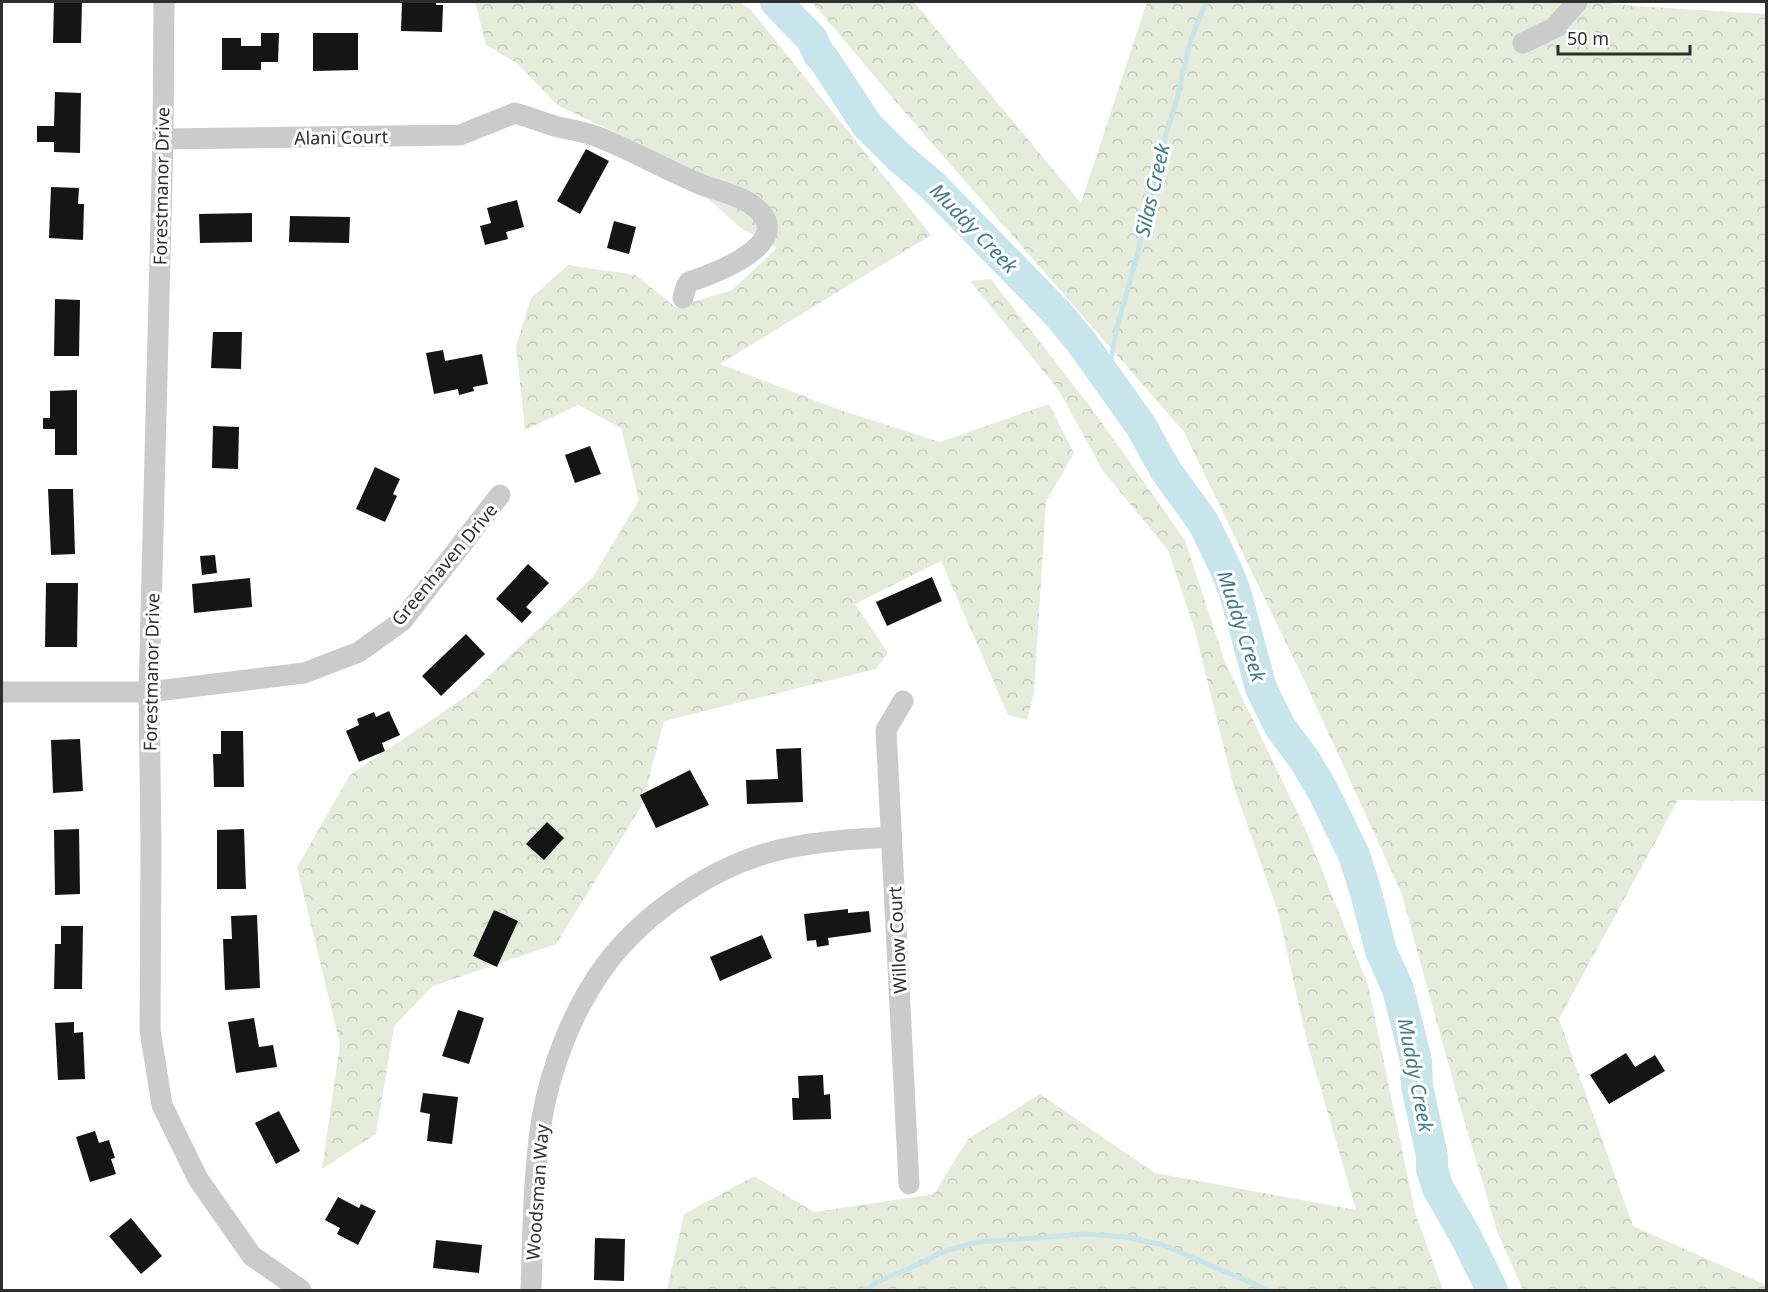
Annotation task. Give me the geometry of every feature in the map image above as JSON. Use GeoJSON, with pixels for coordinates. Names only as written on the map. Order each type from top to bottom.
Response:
{"type":"FeatureCollection","features":[{"type":"Feature","properties":{"kind":"street","name":"Forestmanor Drive"},"geometry":{"type":"LineString","coordinates":[[164,2],[163,139],[149,692],[150,1030],[162,1105],[198,1179],[252,1256],[301,1290]]}},
{"type":"Feature","properties":{"kind":"street"},"geometry":{"type":"LineString","coordinates":[[1522,43],[1554,28],[1577,2]]}},
{"type":"Feature","properties":{"kind":"street","name":"Alani Court"},"geometry":{"type":"LineString","coordinates":[[163,139],[460,135],[515,113],[597,137],[695,182],[751,203],[764,216],[766,236],[754,251],[742,259],[689,282],[683,298]]}},
{"type":"Feature","properties":{"kind":"street","name":"Greenhaven Drive"},"geometry":{"type":"LineString","coordinates":[[2,692],[149,692],[304,673],[359,652],[402,621],[500,495]]}},
{"type":"Feature","properties":{"kind":"street","name":"Willow Court"},"geometry":{"type":"LineString","coordinates":[[903,701],[886,730],[909,1184]]}},
{"type":"Feature","properties":{"kind":"street","name":"Woodsman Way"},"geometry":{"type":"LineString","coordinates":[[531,1290],[533,1210],[543,1117],[566,1038],[583,1001],[604,967],[631,936],[656,913],[707,879],[735,866],[782,849],[832,841],[891,837]]}},
{"type":"Feature","properties":{"kind":"green space"},"geometry":{"type":"Polygon","coordinates":[[[475,2],[740,2],[751,10],[931,235],[720,364],[840,410],[940,442],[1049,404],[1074,453],[1046,502],[1034,693],[1027,720],[1008,715],[941,561],[855,604],[888,653],[876,669],[664,721],[642,805],[556,944],[433,986],[394,1026],[376,1134],[322,1169],[340,1044],[297,867],[350,775],[471,693],[593,577],[639,500],[621,428],[578,405],[525,430],[516,346],[531,298],[568,265],[636,275],[675,307],[732,290],[777,248],[741,228],[654,151],[557,105],[518,64],[486,45],[475,2]]]}},
{"type":"Feature","properties":{"kind":"green space"},"geometry":{"type":"Polygon","coordinates":[[[812,2],[914,2],[1081,203],[1147,2],[1602,2],[1766,14],[1766,801],[1678,800],[1559,1019],[1633,1226],[1766,1285],[1766,1290],[1523,1290],[1498,1234],[1401,892],[1305,682],[1184,432],[902,109],[812,2]]]}},
{"type":"Feature","properties":{"kind":"green space"},"geometry":{"type":"Polygon","coordinates":[[[991,279],[1092,409],[1185,540],[1225,662],[1305,828],[1368,985],[1415,1212],[1443,1290],[667,1290],[684,1214],[754,1176],[814,1212],[934,1194],[968,1139],[1040,1094],[1155,1173],[1356,1210],[1306,1038],[1279,915],[1233,784],[1195,631],[1168,550],[1103,471],[1058,389],[970,281],[991,279]]]}},
{"type":"Feature","properties":{"kind":"building"},"geometry":{"type":"Polygon","coordinates":[[[54,2],[82,2],[81,43],[53,43],[54,2]]]}},
{"type":"Feature","properties":{"kind":"building"},"geometry":{"type":"Polygon","coordinates":[[[402,2],[436,2],[436,5],[443,5],[442,32],[401,31],[402,2]]]}},
{"type":"Feature","properties":{"kind":"building"},"geometry":{"type":"Polygon","coordinates":[[[261,33],[279,33],[278,62],[261,62],[261,70],[222,70],[222,38],[241,38],[241,46],[261,46],[261,33]]]}},
{"type":"Feature","properties":{"kind":"building"},"geometry":{"type":"Polygon","coordinates":[[[313,33],[358,33],[358,70],[313,71],[313,33]]]}},
{"type":"Feature","properties":{"kind":"building"},"geometry":{"type":"Polygon","coordinates":[[[55,92],[81,93],[80,153],[54,152],[54,142],[37,142],[37,126],[54,126],[55,92]]]}},
{"type":"Feature","properties":{"kind":"building"},"geometry":{"type":"Polygon","coordinates":[[[586,149],[609,161],[580,214],[557,201],[586,149]]]}},
{"type":"Feature","properties":{"kind":"building"},"geometry":{"type":"Polygon","coordinates":[[[51,187],[79,188],[78,204],[84,204],[83,240],[49,238],[51,187]]]}},
{"type":"Feature","properties":{"kind":"building"},"geometry":{"type":"Polygon","coordinates":[[[517,200],[524,227],[506,232],[508,239],[485,245],[480,226],[491,223],[487,208],[517,200]]]}},
{"type":"Feature","properties":{"kind":"building"},"geometry":{"type":"Polygon","coordinates":[[[252,213],[252,242],[200,243],[199,214],[252,213]]]}},
{"type":"Feature","properties":{"kind":"building"},"geometry":{"type":"Polygon","coordinates":[[[290,216],[350,217],[349,243],[289,242],[290,216]]]}},
{"type":"Feature","properties":{"kind":"building"},"geometry":{"type":"Polygon","coordinates":[[[614,221],[636,227],[629,254],[607,248],[614,221]]]}},
{"type":"Feature","properties":{"kind":"building"},"geometry":{"type":"Polygon","coordinates":[[[55,299],[80,300],[79,356],[54,356],[55,299]]]}},
{"type":"Feature","properties":{"kind":"building"},"geometry":{"type":"Polygon","coordinates":[[[213,332],[242,332],[241,369],[211,368],[213,332]]]}},
{"type":"Feature","properties":{"kind":"building"},"geometry":{"type":"Polygon","coordinates":[[[443,350],[445,361],[482,354],[488,384],[473,387],[474,391],[459,395],[458,389],[434,394],[426,353],[443,350]]]}},
{"type":"Feature","properties":{"kind":"building"},"geometry":{"type":"Polygon","coordinates":[[[77,390],[77,455],[55,455],[55,429],[43,429],[43,418],[50,418],[50,391],[77,390]]]}},
{"type":"Feature","properties":{"kind":"building"},"geometry":{"type":"Polygon","coordinates":[[[213,426],[239,427],[238,469],[212,468],[213,426]]]}},
{"type":"Feature","properties":{"kind":"building"},"geometry":{"type":"Polygon","coordinates":[[[590,446],[601,474],[575,483],[565,455],[590,446]]]}},
{"type":"Feature","properties":{"kind":"building"},"geometry":{"type":"Polygon","coordinates":[[[375,467],[400,479],[393,494],[397,496],[385,522],[356,509],[375,467]]]}},
{"type":"Feature","properties":{"kind":"building"},"geometry":{"type":"Polygon","coordinates":[[[48,489],[73,489],[75,554],[51,555],[48,489]]]}},
{"type":"Feature","properties":{"kind":"building"},"geometry":{"type":"Polygon","coordinates":[[[215,555],[217,573],[202,575],[200,556],[215,555]]]}},
{"type":"Feature","properties":{"kind":"building"},"geometry":{"type":"Polygon","coordinates":[[[528,564],[549,583],[526,607],[532,612],[522,623],[496,599],[528,564]]]}},
{"type":"Feature","properties":{"kind":"building"},"geometry":{"type":"Polygon","coordinates":[[[932,577],[942,601],[887,626],[876,602],[932,577]]]}},
{"type":"Feature","properties":{"kind":"building"},"geometry":{"type":"Polygon","coordinates":[[[250,578],[252,607],[194,613],[192,584],[250,578]]]}},
{"type":"Feature","properties":{"kind":"building"},"geometry":{"type":"Polygon","coordinates":[[[46,583],[78,583],[77,647],[45,647],[46,583]]]}},
{"type":"Feature","properties":{"kind":"building"},"geometry":{"type":"Polygon","coordinates":[[[466,634],[485,654],[441,696],[422,676],[466,634]]]}},
{"type":"Feature","properties":{"kind":"building"},"geometry":{"type":"Polygon","coordinates":[[[389,711],[400,735],[382,743],[385,751],[359,762],[346,731],[359,725],[357,719],[374,712],[376,717],[389,711]]]}},
{"type":"Feature","properties":{"kind":"building"},"geometry":{"type":"Polygon","coordinates":[[[221,731],[243,731],[244,787],[214,787],[213,754],[221,754],[221,731]]]}},
{"type":"Feature","properties":{"kind":"building"},"geometry":{"type":"Polygon","coordinates":[[[80,739],[83,791],[53,793],[51,740],[80,739]]]}},
{"type":"Feature","properties":{"kind":"building"},"geometry":{"type":"Polygon","coordinates":[[[801,748],[803,802],[747,804],[746,780],[778,779],[776,749],[801,748]]]}},
{"type":"Feature","properties":{"kind":"building"},"geometry":{"type":"Polygon","coordinates":[[[690,770],[709,805],[656,828],[640,795],[690,770]]]}},
{"type":"Feature","properties":{"kind":"building"},"geometry":{"type":"Polygon","coordinates":[[[547,822],[564,838],[544,860],[526,844],[547,822]]]}},
{"type":"Feature","properties":{"kind":"building"},"geometry":{"type":"Polygon","coordinates":[[[79,829],[80,894],[55,895],[54,830],[79,829]]]}},
{"type":"Feature","properties":{"kind":"building"},"geometry":{"type":"Polygon","coordinates":[[[244,829],[246,889],[217,889],[217,830],[244,829]]]}},
{"type":"Feature","properties":{"kind":"building"},"geometry":{"type":"Polygon","coordinates":[[[848,909],[848,913],[869,911],[871,932],[828,938],[829,945],[817,947],[816,940],[807,941],[804,914],[848,909]]]}},
{"type":"Feature","properties":{"kind":"building"},"geometry":{"type":"Polygon","coordinates":[[[494,910],[518,921],[497,967],[473,956],[494,910]]]}},
{"type":"Feature","properties":{"kind":"building"},"geometry":{"type":"Polygon","coordinates":[[[257,915],[260,988],[225,990],[223,939],[232,939],[231,916],[257,915]]]}},
{"type":"Feature","properties":{"kind":"building"},"geometry":{"type":"Polygon","coordinates":[[[61,926],[83,926],[82,989],[54,989],[55,944],[61,944],[61,926]]]}},
{"type":"Feature","properties":{"kind":"building"},"geometry":{"type":"Polygon","coordinates":[[[762,935],[772,958],[720,981],[710,957],[762,935]]]}},
{"type":"Feature","properties":{"kind":"building"},"geometry":{"type":"Polygon","coordinates":[[[458,1010],[484,1018],[469,1064],[442,1056],[458,1010]]]}},
{"type":"Feature","properties":{"kind":"building"},"geometry":{"type":"Polygon","coordinates":[[[254,1018],[259,1047],[273,1045],[277,1067],[236,1073],[228,1022],[254,1018]]]}},
{"type":"Feature","properties":{"kind":"building"},"geometry":{"type":"Polygon","coordinates":[[[74,1022],[74,1033],[83,1032],[85,1079],[58,1080],[55,1023],[74,1022]]]}},
{"type":"Feature","properties":{"kind":"building"},"geometry":{"type":"Polygon","coordinates":[[[1626,1053],[1635,1067],[1655,1055],[1665,1071],[1609,1104],[1590,1075],[1626,1053]]]}},
{"type":"Feature","properties":{"kind":"building"},"geometry":{"type":"Polygon","coordinates":[[[823,1075],[824,1095],[830,1094],[831,1119],[793,1120],[792,1098],[799,1098],[798,1076],[823,1075]]]}},
{"type":"Feature","properties":{"kind":"building"},"geometry":{"type":"Polygon","coordinates":[[[423,1093],[458,1097],[452,1144],[427,1141],[430,1114],[420,1112],[423,1093]]]}},
{"type":"Feature","properties":{"kind":"building"},"geometry":{"type":"Polygon","coordinates":[[[279,1111],[300,1151],[276,1164],[255,1123],[279,1111]]]}},
{"type":"Feature","properties":{"kind":"building"},"geometry":{"type":"Polygon","coordinates":[[[95,1131],[99,1143],[109,1140],[115,1158],[111,1159],[116,1174],[90,1182],[76,1137],[95,1131]]]}},
{"type":"Feature","properties":{"kind":"building"},"geometry":{"type":"Polygon","coordinates":[[[338,1197],[359,1208],[361,1204],[376,1211],[358,1245],[337,1234],[340,1228],[325,1220],[338,1197]]]}},
{"type":"Feature","properties":{"kind":"building"},"geometry":{"type":"Polygon","coordinates":[[[131,1218],[162,1256],[141,1274],[109,1236],[131,1218]]]}},
{"type":"Feature","properties":{"kind":"building"},"geometry":{"type":"Polygon","coordinates":[[[595,1238],[625,1239],[624,1281],[594,1280],[595,1238]]]}},
{"type":"Feature","properties":{"kind":"building"},"geometry":{"type":"Polygon","coordinates":[[[436,1240],[482,1245],[479,1273],[433,1268],[436,1240]]]}},
{"type":"Feature","properties":{"kind":"waterway","name":"Muddy Creek"},"geometry":{"type":"LineString","coordinates":[[776,2],[811,38],[819,54],[867,125],[933,186],[1059,315],[1082,343],[1141,426],[1166,471],[1203,522],[1235,592],[1261,688],[1280,727],[1304,759],[1323,791],[1354,855],[1381,951],[1398,989],[1416,1060],[1417,1086],[1432,1156],[1432,1169],[1438,1188],[1492,1290]]}},
{"type":"Feature","properties":{"kind":"waterway","name":"Silas Creek"},"geometry":{"type":"LineString","coordinates":[[1107,380],[1117,327],[1190,42],[1206,2]]}},
{"type":"Feature","properties":{"kind":"waterway"},"geometry":{"type":"LineString","coordinates":[[865,1290],[939,1253],[977,1242],[1086,1234],[1125,1237],[1163,1245],[1268,1290]]}}]}
